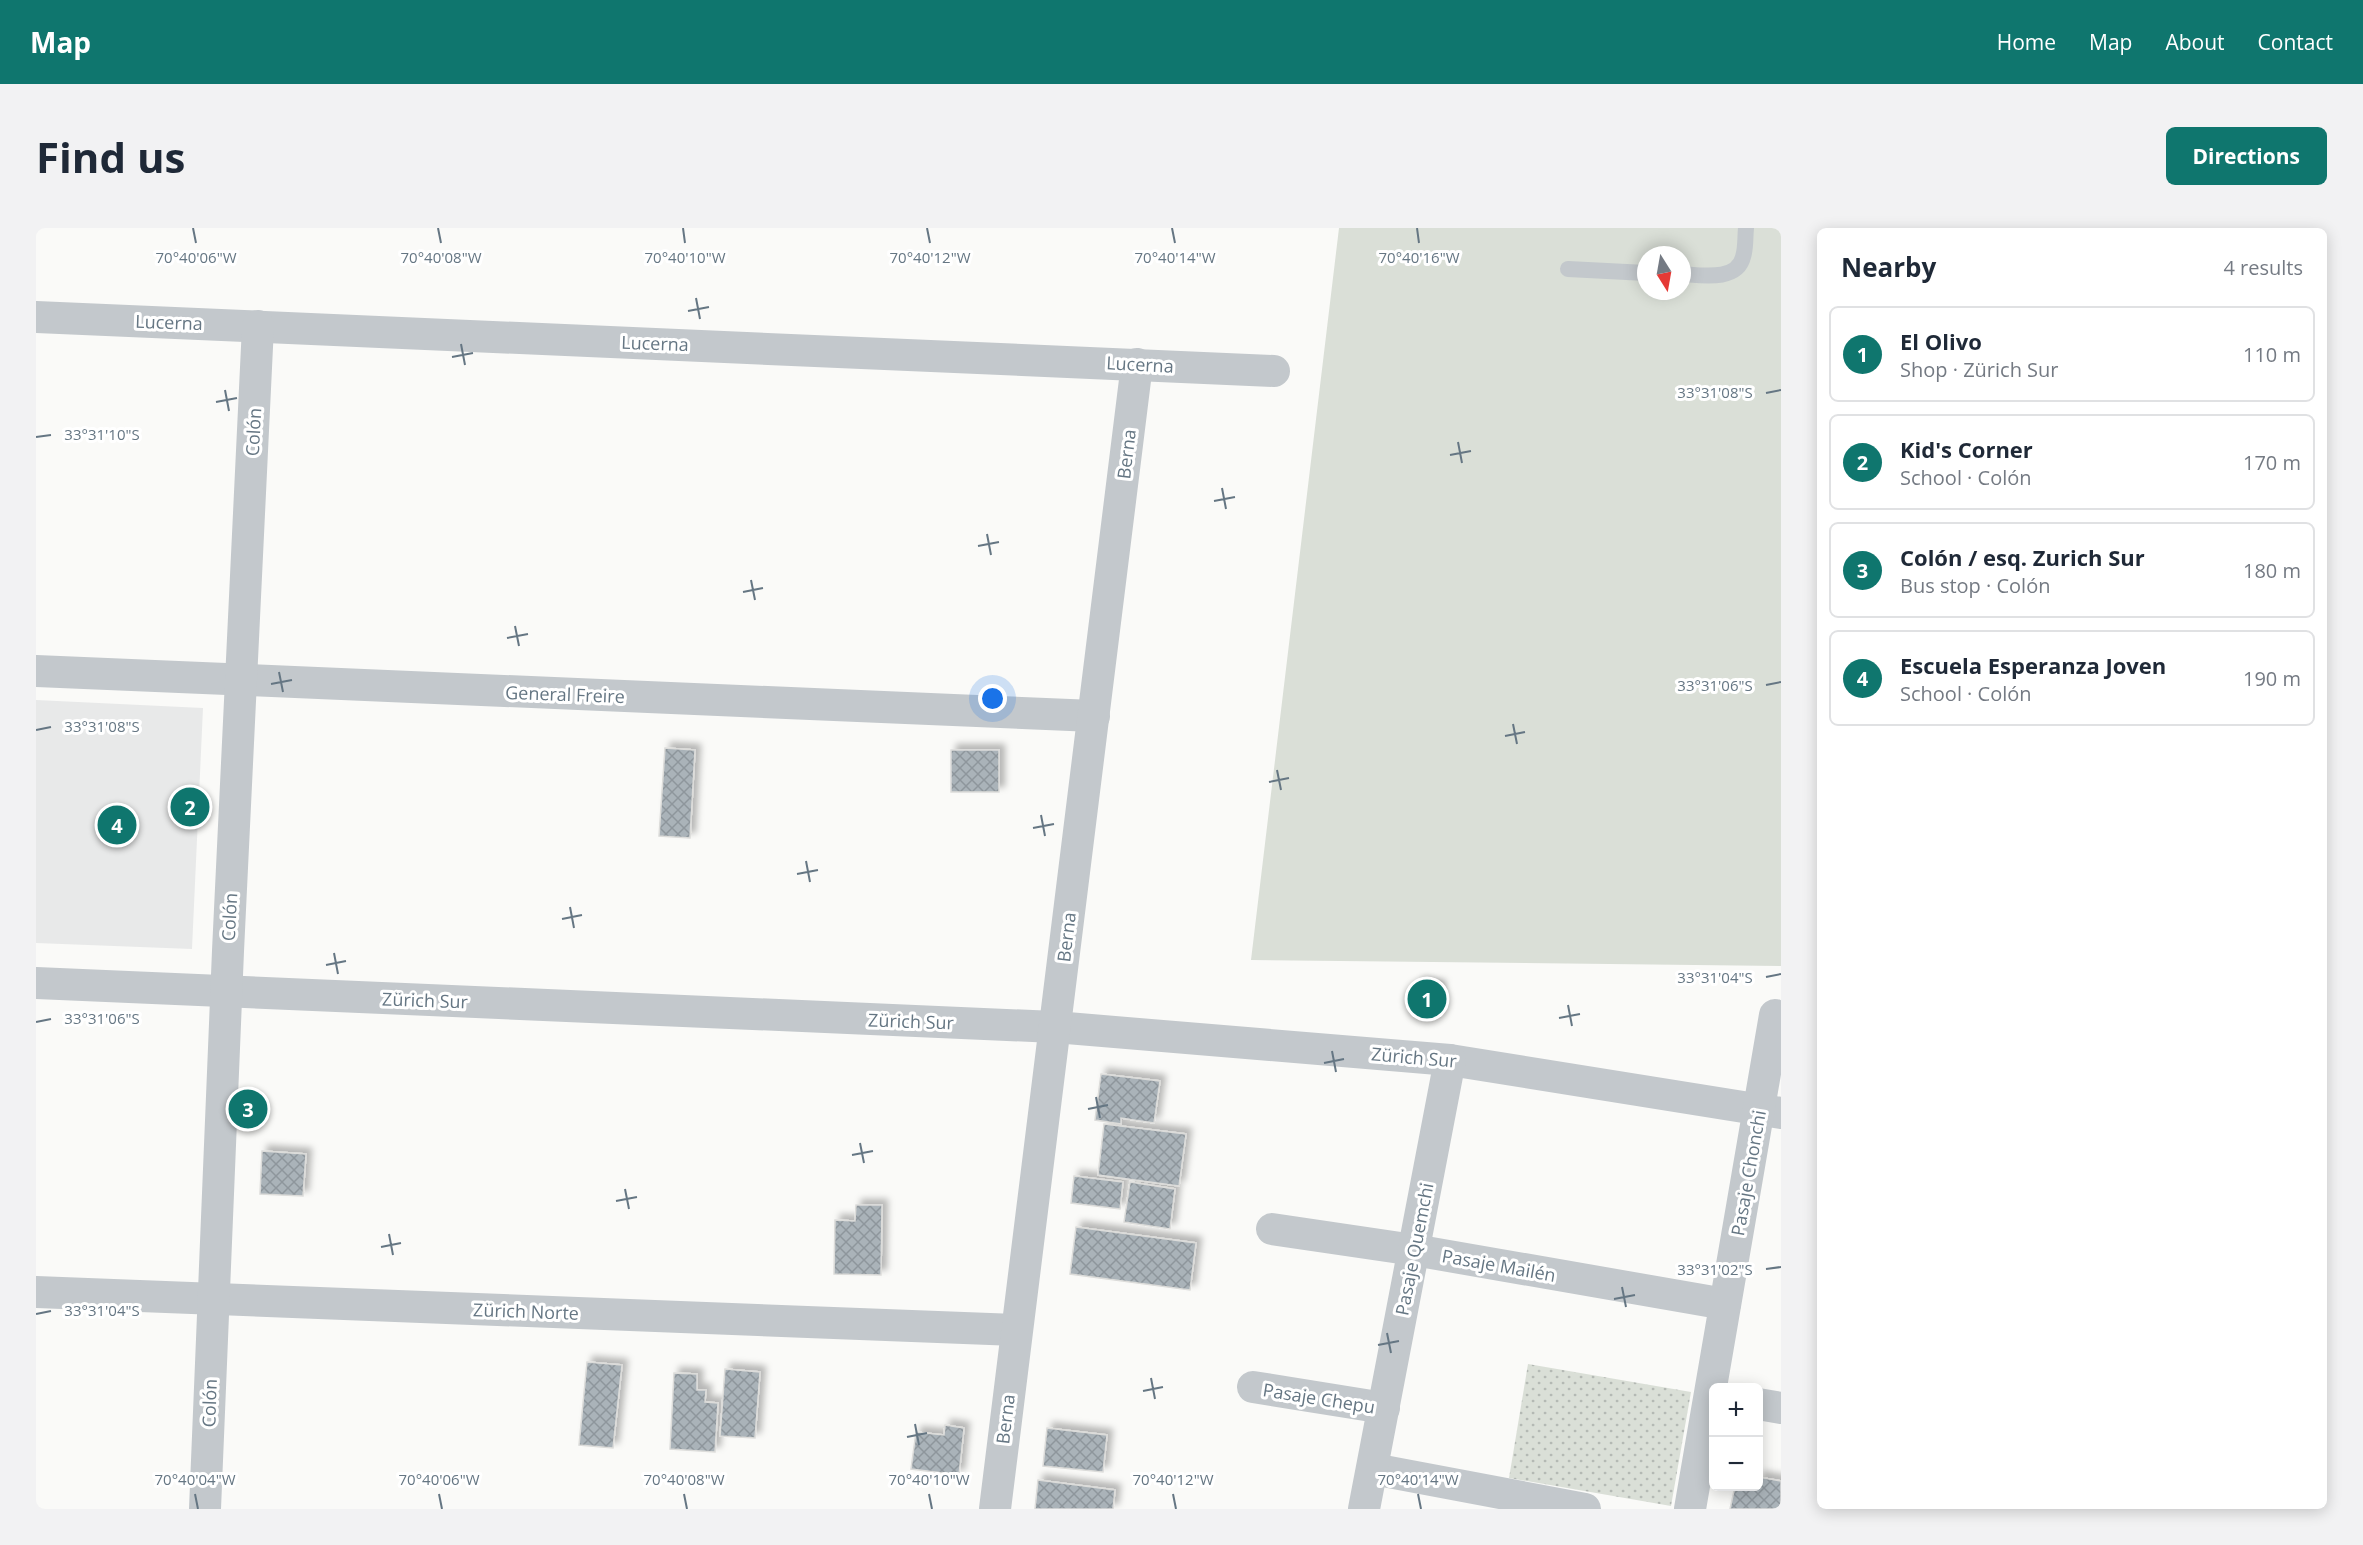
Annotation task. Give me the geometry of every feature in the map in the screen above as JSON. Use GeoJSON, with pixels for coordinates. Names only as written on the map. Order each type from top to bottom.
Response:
{"type":"FeatureCollection","features":[{"type":"Feature","properties":{"kind":"street","name":"Lucerna"},"geometry":{"type":"LineString","coordinates":[[36,317],[1274,370]]}},
{"type":"Feature","properties":{"kind":"street","name":"Colón"},"geometry":{"type":"LineString","coordinates":[[205,1509],[226,991],[258,326]]}},
{"type":"Feature","properties":{"kind":"street","name":"Berna"},"geometry":{"type":"LineString","coordinates":[[995,1509],[1137,364]]}},
{"type":"Feature","properties":{"kind":"street","name":"General Freire"},"geometry":{"type":"LineString","coordinates":[[36,671],[1094,716]]}},
{"type":"Feature","properties":{"kind":"street","name":"Zürich Sur"},"geometry":{"type":"LineString","coordinates":[[36,984],[1055,1027],[1450,1060],[1770,1111]]}},
{"type":"Feature","properties":{"kind":"street","name":"Pasaje Chonchi"},"geometry":{"type":"LineString","coordinates":[[1714,1383],[1725,1304],[1770,1111],[1775,1015]]}},
{"type":"Feature","properties":{"kind":"street","name":"Pasaje Quemchi"},"geometry":{"type":"LineString","coordinates":[[1364,1509],[1450,1060]]}},
{"type":"Feature","properties":{"kind":"street","name":"Pasaje Mailén"},"geometry":{"type":"LineString","coordinates":[[1272,1229],[1413,1250],[1725,1304]]}},
{"type":"Feature","properties":{"kind":"street","name":"Zürich Norte"},"geometry":{"type":"LineString","coordinates":[[36,1292],[1016,1330]]}},
{"type":"Feature","properties":{"kind":"street","name":"Pasaje Chepu"},"geometry":{"type":"LineString","coordinates":[[1253,1387],[1384,1408]]}},
{"type":"Feature","properties":{"kind":"street"},"geometry":{"type":"LineString","coordinates":[[1763,1405],[1781,1408]]}},
{"type":"Feature","properties":{"kind":"street","name":"Pasaje Chonchi"},"geometry":{"type":"LineString","coordinates":[[1690,1509],[1709,1411]]}},
{"type":"Feature","properties":{"kind":"street"},"geometry":{"type":"LineString","coordinates":[[1373,1468],[1529,1504],[1585,1509]]}},
{"type":"Feature","properties":{"kind":"lane"},"geometry":{"type":"LineString","coordinates":[[1691,274],[1718,276],[1733,271],[1743,260],[1746,228]]}},
{"type":"Feature","properties":{"kind":"lane"},"geometry":{"type":"LineString","coordinates":[[1569,269],[1637,273]]}},
{"type":"Feature","properties":{"kind":"shaded area"},"geometry":{"type":"Polygon","coordinates":[[[1339,228],[1781,228],[1781,966],[1251,960],[1339,228]]]}},
{"type":"Feature","properties":{"kind":"shaded area"},"geometry":{"type":"Polygon","coordinates":[[[36,700],[203,708],[192,949],[36,943],[36,700]]]}},
{"type":"Feature","properties":{"kind":"shaded area"},"geometry":{"type":"Polygon","coordinates":[[[1528,1364],[1691,1392],[1671,1506],[1509,1478],[1528,1364]]]}},
{"type":"Feature","properties":{"kind":"building"},"geometry":{"type":"Polygon","coordinates":[[[665,748],[695,750],[690,838],[659,836],[665,748]]]}},
{"type":"Feature","properties":{"kind":"building"},"geometry":{"type":"Polygon","coordinates":[[[951,750],[999,750],[999,792],[951,792],[951,750]]]}},
{"type":"Feature","properties":{"kind":"building"},"geometry":{"type":"Polygon","coordinates":[[[1418,983],[1440,986],[1436,1016],[1415,1013],[1418,983]]]}},
{"type":"Feature","properties":{"kind":"building"},"geometry":{"type":"Polygon","coordinates":[[[1101,1074],[1160,1081],[1154,1123],[1121,1118],[1121,1124],[1095,1120],[1101,1074]]]}},
{"type":"Feature","properties":{"kind":"building"},"geometry":{"type":"Polygon","coordinates":[[[1104,1124],[1186,1134],[1179,1186],[1098,1175],[1104,1124]]]}},
{"type":"Feature","properties":{"kind":"building"},"geometry":{"type":"Polygon","coordinates":[[[262,1151],[306,1154],[303,1196],[260,1194],[262,1151]]]}},
{"type":"Feature","properties":{"kind":"building"},"geometry":{"type":"Polygon","coordinates":[[[1074,1176],[1123,1182],[1120,1209],[1071,1203],[1074,1176]]]}},
{"type":"Feature","properties":{"kind":"building"},"geometry":{"type":"Polygon","coordinates":[[[1130,1182],[1175,1189],[1170,1229],[1124,1222],[1130,1182]]]}},
{"type":"Feature","properties":{"kind":"building"},"geometry":{"type":"Polygon","coordinates":[[[856,1205],[882,1205],[881,1275],[834,1274],[835,1220],[855,1221],[856,1205]]]}},
{"type":"Feature","properties":{"kind":"building"},"geometry":{"type":"Polygon","coordinates":[[[1076,1227],[1196,1243],[1190,1290],[1070,1274],[1076,1227]]]}},
{"type":"Feature","properties":{"kind":"building"},"geometry":{"type":"Polygon","coordinates":[[[587,1362],[622,1365],[613,1448],[579,1445],[587,1362]]]}},
{"type":"Feature","properties":{"kind":"building"},"geometry":{"type":"Polygon","coordinates":[[[725,1369],[760,1372],[755,1438],[720,1436],[725,1369]]]}},
{"type":"Feature","properties":{"kind":"building"},"geometry":{"type":"Polygon","coordinates":[[[674,1373],[697,1374],[697,1390],[706,1390],[705,1402],[718,1403],[715,1452],[670,1449],[674,1373]]]}},
{"type":"Feature","properties":{"kind":"building"},"geometry":{"type":"Polygon","coordinates":[[[945,1425],[964,1428],[959,1475],[911,1469],[916,1432],[944,1435],[945,1425]]]}},
{"type":"Feature","properties":{"kind":"building"},"geometry":{"type":"Polygon","coordinates":[[[1047,1428],[1107,1435],[1103,1472],[1043,1466],[1047,1428]]]}},
{"type":"Feature","properties":{"kind":"building"},"geometry":{"type":"Polygon","coordinates":[[[1763,1478],[1781,1481],[1781,1509],[1730,1509],[1734,1491],[1763,1491],[1763,1478]]]}},
{"type":"Feature","properties":{"kind":"building"},"geometry":{"type":"Polygon","coordinates":[[[1038,1480],[1115,1490],[1113,1509],[1035,1509],[1038,1480]]]}},
{"type":"Feature","properties":{"kind":"place","name":"Kid's Corner"},"geometry":{"type":"Point","coordinates":[190,807]}},
{"type":"Feature","properties":{"kind":"place","name":"Escuela Esperanza Joven"},"geometry":{"type":"Point","coordinates":[117,825]}},
{"type":"Feature","properties":{"kind":"place","name":"El Olivo"},"geometry":{"type":"Point","coordinates":[1427,999]}},
{"type":"Feature","properties":{"kind":"place","name":"Colón / esq. Zurich Sur"},"geometry":{"type":"Point","coordinates":[248,1109]}}]}
